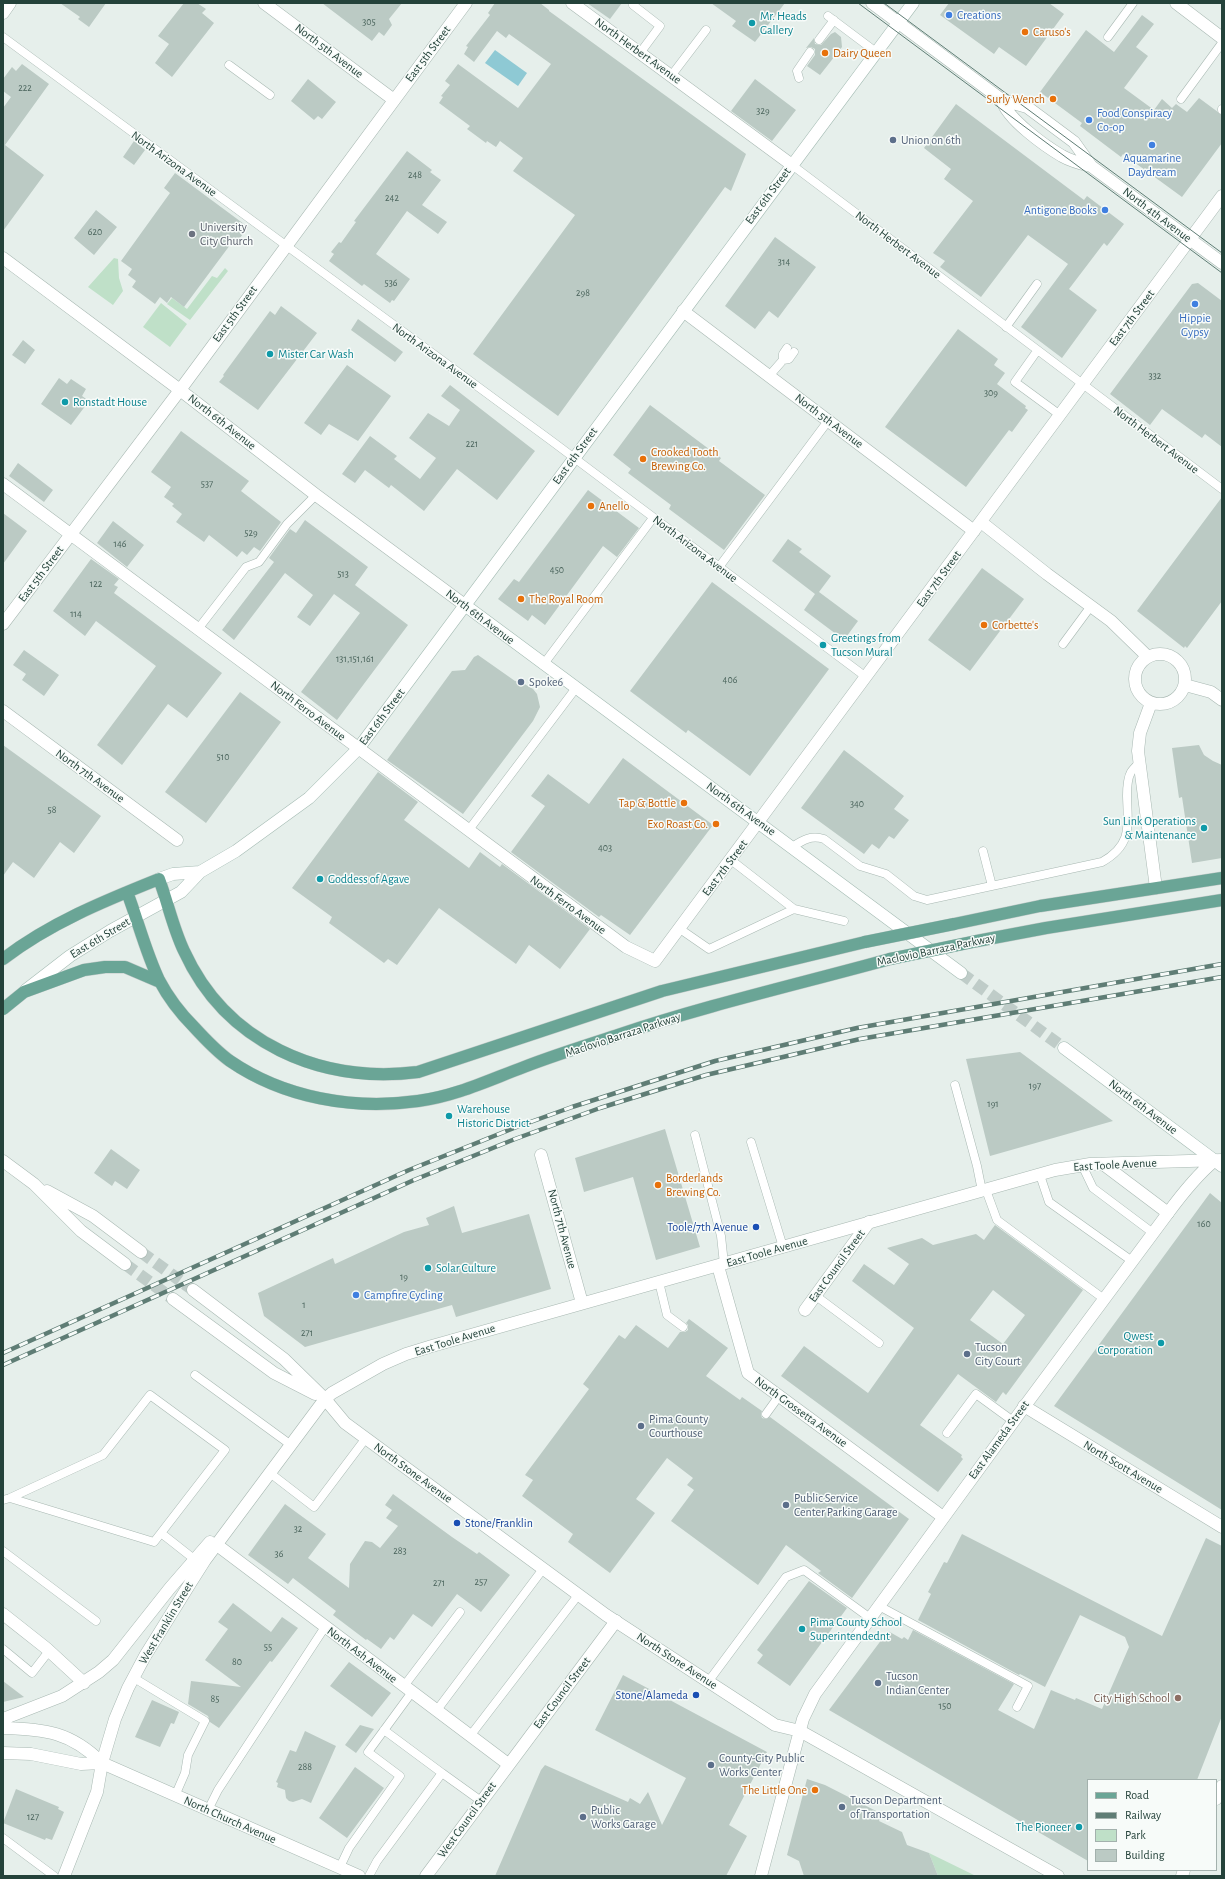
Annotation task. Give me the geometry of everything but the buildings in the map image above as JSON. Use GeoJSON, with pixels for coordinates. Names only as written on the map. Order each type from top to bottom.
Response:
{"type":"FeatureCollection","features":[{"type":"Feature","properties":{"kind":"main road","name":"Maclovio Barraza Parkway"},"geometry":{"type":"LineString","coordinates":[[159,879],[184,950],[200,981],[229,1016],[252,1036],[284,1054],[325,1067],[377,1074],[418,1072],[662,991],[865,942],[1040,906],[1222,878]]}},
{"type":"Feature","properties":{"kind":"main road","name":"East 6th Street"},"geometry":{"type":"LineString","coordinates":[[3,959],[32,938],[51,927],[159,879]]}},
{"type":"Feature","properties":{"kind":"main road","name":"Maclovio Barraza Parkway"},"geometry":{"type":"LineString","coordinates":[[127,892],[160,982],[182,1015],[207,1042],[229,1060],[256,1076],[290,1092],[334,1101],[377,1105],[418,1101],[445,1096],[620,1034],[890,959],[1046,928],[1222,900]]}},
{"type":"Feature","properties":{"kind":"main road"},"geometry":{"type":"LineString","coordinates":[[24,992],[84,970],[105,967],[125,967],[160,982]]}},
{"type":"Feature","properties":{"kind":"main road","name":"East 6th Street"},"geometry":{"type":"LineString","coordinates":[[3,1009],[24,992]]}},
{"type":"Feature","properties":{"kind":"street"},"geometry":{"type":"LineString","coordinates":[[3,13],[10,3]]}},
{"type":"Feature","properties":{"kind":"street","name":"North 5th Avenue"},"geometry":{"type":"LineString","coordinates":[[264,3],[394,100]]}},
{"type":"Feature","properties":{"kind":"street","name":"East 5th Street"},"geometry":{"type":"LineString","coordinates":[[3,624],[180,390],[466,3]]}},
{"type":"Feature","properties":{"kind":"street","name":"North Herbert Avenue"},"geometry":{"type":"LineString","coordinates":[[572,3],[792,165]]}},
{"type":"Feature","properties":{"kind":"street","name":"North 4th Avenue"},"geometry":{"type":"LineString","coordinates":[[872,3],[1002,100],[1027,107],[1074,142],[1092,166],[1222,263]]}},
{"type":"Feature","properties":{"kind":"street","name":"East 6th Street"},"geometry":{"type":"LineString","coordinates":[[24,992],[70,956],[110,931],[181,892],[200,872],[236,851],[309,798],[358,749],[466,606],[574,458],[913,3]]}},
{"type":"Feature","properties":{"kind":"street"},"geometry":{"type":"LineString","coordinates":[[1176,3],[1222,38]]}},
{"type":"Feature","properties":{"kind":"street","name":"North 4th Avenue"},"geometry":{"type":"LineString","coordinates":[[1002,100],[1004,106],[1016,122],[1062,156],[1092,166]]}},
{"type":"Feature","properties":{"kind":"street","name":"East 7th Street"},"geometry":{"type":"LineString","coordinates":[[655,961],[1222,196]]}},
{"type":"Feature","properties":{"kind":"street","name":"North 6th Avenue"},"geometry":{"type":"LineString","coordinates":[[3,258],[180,390],[316,495],[961,972]]}},
{"type":"Feature","properties":{"kind":"street","name":"North 5th Avenue"},"geometry":{"type":"LineString","coordinates":[[683,311],[828,421],[1091,606],[1111,621],[1148,657]]}},
{"type":"Feature","properties":{"kind":"street","name":"North Ferro Avenue"},"geometry":{"type":"LineString","coordinates":[[3,484],[468,832],[626,948],[655,961]]}},
{"type":"Feature","properties":{"kind":"street"},"geometry":{"type":"LineString","coordinates":[[1163,654],[1175,659],[1184,668],[1186,677],[1185,685],[1182,693],[1176,700],[1168,704],[1159,705],[1144,699],[1138,693],[1135,677],[1139,666],[1148,657],[1163,654]]}},
{"type":"Feature","properties":{"kind":"street"},"geometry":{"type":"LineString","coordinates":[[1185,685],[1211,692],[1222,700]]}},
{"type":"Feature","properties":{"kind":"street"},"geometry":{"type":"LineString","coordinates":[[1151,703],[1140,733],[1138,751],[1156,888]]}},
{"type":"Feature","properties":{"kind":"street","name":"North 7th Avenue"},"geometry":{"type":"LineString","coordinates":[[3,711],[177,840]]}},
{"type":"Feature","properties":{"kind":"street","name":"East 6th Street"},"geometry":{"type":"LineString","coordinates":[[159,879],[174,874],[200,872]]}},
{"type":"Feature","properties":{"kind":"street","name":"North 6th Avenue"},"geometry":{"type":"LineString","coordinates":[[1064,1048],[1220,1162]]}},
{"type":"Feature","properties":{"kind":"street","name":"North 7th Avenue"},"geometry":{"type":"LineString","coordinates":[[541,1155],[582,1303]]}},
{"type":"Feature","properties":{"kind":"street"},"geometry":{"type":"LineString","coordinates":[[3,1161],[34,1184],[93,1216],[141,1252]]}},
{"type":"Feature","properties":{"kind":"street","name":"East Toole Avenue"},"geometry":{"type":"LineString","coordinates":[[326,1399],[332,1393],[355,1379],[406,1354],[582,1303],[1040,1175],[1082,1165],[1220,1162]]}},
{"type":"Feature","properties":{"kind":"street","name":"East Alameda Street"},"geometry":{"type":"LineString","coordinates":[[761,1876],[800,1731],[806,1712],[815,1694],[1024,1406],[1168,1213],[1202,1171],[1220,1162]]}},
{"type":"Feature","properties":{"kind":"street"},"geometry":{"type":"LineString","coordinates":[[1103,1164],[1168,1213]]}},
{"type":"Feature","properties":{"kind":"street"},"geometry":{"type":"LineString","coordinates":[[34,1184],[81,1231],[125,1264]]}},
{"type":"Feature","properties":{"kind":"street","name":"East Council Street"},"geometry":{"type":"LineString","coordinates":[[805,1310],[869,1222]]}},
{"type":"Feature","properties":{"kind":"street","name":"North Grossetta Avenue"},"geometry":{"type":"LineString","coordinates":[[722,1265],[748,1373],[943,1517]]}},
{"type":"Feature","properties":{"kind":"street","name":"North Stone Avenue"},"geometry":{"type":"LineString","coordinates":[[193,1290],[284,1359],[326,1399],[345,1423],[616,1621],[775,1725],[800,1731],[1058,1876]]}},
{"type":"Feature","properties":{"kind":"street","name":"North Stone Avenue"},"geometry":{"type":"LineString","coordinates":[[173,1299],[274,1373],[326,1399]]}},
{"type":"Feature","properties":{"kind":"street","name":"West Franklin Street"},"geometry":{"type":"LineString","coordinates":[[64,1876],[97,1792],[102,1763],[115,1719],[134,1678],[191,1582],[252,1497],[326,1399]]}},
{"type":"Feature","properties":{"kind":"street","name":"North Scott Avenue"},"geometry":{"type":"LineString","coordinates":[[1024,1406],[1222,1527]]}},
{"type":"Feature","properties":{"kind":"street"},"geometry":{"type":"LineString","coordinates":[[3,1719],[62,1696],[84,1684],[113,1660],[194,1559],[252,1497]]}},
{"type":"Feature","properties":{"kind":"street","name":"North Ash Avenue"},"geometry":{"type":"LineString","coordinates":[[217,1545],[508,1764]]}},
{"type":"Feature","properties":{"kind":"street"},"geometry":{"type":"LineString","coordinates":[[3,1614],[49,1651],[84,1684]]}},
{"type":"Feature","properties":{"kind":"street","name":"East Council Street"},"geometry":{"type":"LineString","coordinates":[[508,1764],[616,1621]]}},
{"type":"Feature","properties":{"kind":"street","name":"North Church Avenue"},"geometry":{"type":"LineString","coordinates":[[3,1728],[30,1729],[51,1733],[75,1741],[102,1763],[359,1876]]}},
{"type":"Feature","properties":{"kind":"street","name":"North Church Avenue"},"geometry":{"type":"LineString","coordinates":[[3,1753],[31,1754],[82,1764],[102,1763]]}},
{"type":"Feature","properties":{"kind":"street","name":"West Council Street"},"geometry":{"type":"LineString","coordinates":[[426,1876],[508,1764]]}},
{"type":"Feature","properties":{"kind":"street"},"geometry":{"type":"LineString","coordinates":[[1217,1797],[1222,1786]]}},
{"type":"Feature","properties":{"kind":"lane"},"geometry":{"type":"LineString","coordinates":[[1108,37],[1133,3]]}},
{"type":"Feature","properties":{"kind":"lane"},"geometry":{"type":"LineString","coordinates":[[633,5],[660,26],[640,53]]}},
{"type":"Feature","properties":{"kind":"lane"},"geometry":{"type":"LineString","coordinates":[[819,40],[831,18],[876,52]]}},
{"type":"Feature","properties":{"kind":"lane"},"geometry":{"type":"LineString","coordinates":[[671,76],[706,30]]}},
{"type":"Feature","properties":{"kind":"lane","name":"North Arizona Avenue"},"geometry":{"type":"LineString","coordinates":[[3,37],[574,458],[866,677]]}},
{"type":"Feature","properties":{"kind":"lane"},"geometry":{"type":"LineString","coordinates":[[1181,99],[1222,43]]}},
{"type":"Feature","properties":{"kind":"lane"},"geometry":{"type":"LineString","coordinates":[[799,78],[797,71],[810,52]]}},
{"type":"Feature","properties":{"kind":"lane"},"geometry":{"type":"LineString","coordinates":[[229,65],[270,95]]}},
{"type":"Feature","properties":{"kind":"lane","name":"North Herbert Avenue"},"geometry":{"type":"LineString","coordinates":[[792,165],[1222,489]]}},
{"type":"Feature","properties":{"kind":"lane"},"geometry":{"type":"LineString","coordinates":[[1006,327],[1038,284]]}},
{"type":"Feature","properties":{"kind":"lane"},"geometry":{"type":"LineString","coordinates":[[769,376],[783,360],[789,359],[791,350]]}},
{"type":"Feature","properties":{"kind":"lane"},"geometry":{"type":"LineString","coordinates":[[1037,351],[1015,382],[1060,415]]}},
{"type":"Feature","properties":{"kind":"lane"},"geometry":{"type":"LineString","coordinates":[[719,567],[828,421]]}},
{"type":"Feature","properties":{"kind":"lane"},"geometry":{"type":"LineString","coordinates":[[198,630],[246,567],[259,562],[287,524],[316,495]]}},
{"type":"Feature","properties":{"kind":"lane"},"geometry":{"type":"LineString","coordinates":[[543,664],[654,518]]}},
{"type":"Feature","properties":{"kind":"lane"},"geometry":{"type":"LineString","coordinates":[[1063,644],[1091,606]]}},
{"type":"Feature","properties":{"kind":"lane"},"geometry":{"type":"LineString","coordinates":[[468,832],[576,688]]}},
{"type":"Feature","properties":{"kind":"lane"},"geometry":{"type":"LineString","coordinates":[[792,847],[808,838],[817,837],[824,840],[860,866],[886,874],[920,899],[927,900],[1102,862],[1113,856],[1125,841],[1128,830],[1127,789],[1130,773],[1139,762]]}},
{"type":"Feature","properties":{"kind":"lane"},"geometry":{"type":"LineString","coordinates":[[984,851],[992,886]]}},
{"type":"Feature","properties":{"kind":"lane"},"geometry":{"type":"LineString","coordinates":[[731,860],[794,909],[844,921]]}},
{"type":"Feature","properties":{"kind":"lane"},"geometry":{"type":"LineString","coordinates":[[680,929],[709,949],[794,909]]}},
{"type":"Feature","properties":{"kind":"lane"},"geometry":{"type":"LineString","coordinates":[[955,1085],[984,1190],[997,1220],[1104,1299]]}},
{"type":"Feature","properties":{"kind":"lane"},"geometry":{"type":"LineString","coordinates":[[695,1135],[720,1236],[722,1265]]}},
{"type":"Feature","properties":{"kind":"lane"},"geometry":{"type":"LineString","coordinates":[[751,1142],[783,1247]]}},
{"type":"Feature","properties":{"kind":"lane"},"geometry":{"type":"LineString","coordinates":[[1082,1165],[1093,1188],[1153,1233]]}},
{"type":"Feature","properties":{"kind":"lane"},"geometry":{"type":"LineString","coordinates":[[1040,1175],[1049,1202],[1132,1261]]}},
{"type":"Feature","properties":{"kind":"lane"},"geometry":{"type":"LineString","coordinates":[[659,1282],[667,1315],[683,1327]]}},
{"type":"Feature","properties":{"kind":"lane"},"geometry":{"type":"LineString","coordinates":[[816,1296],[879,1343]]}},
{"type":"Feature","properties":{"kind":"lane"},"geometry":{"type":"LineString","coordinates":[[195,1375],[291,1445]]}},
{"type":"Feature","properties":{"kind":"lane"},"geometry":{"type":"LineString","coordinates":[[947,1433],[976,1394],[1013,1421]]}},
{"type":"Feature","properties":{"kind":"lane"},"geometry":{"type":"LineString","coordinates":[[150,1395],[225,1450],[154,1542],[6,1499],[103,1454],[150,1395]]}},
{"type":"Feature","properties":{"kind":"lane"},"geometry":{"type":"LineString","coordinates":[[766,1414],[779,1396]]}},
{"type":"Feature","properties":{"kind":"lane"},"geometry":{"type":"LineString","coordinates":[[270,1473],[314,1507],[366,1438]]}},
{"type":"Feature","properties":{"kind":"lane"},"geometry":{"type":"LineString","coordinates":[[161,1533],[194,1559]]}},
{"type":"Feature","properties":{"kind":"lane"},"geometry":{"type":"LineString","coordinates":[[3,1551],[96,1621]]}},
{"type":"Feature","properties":{"kind":"lane"},"geometry":{"type":"LineString","coordinates":[[437,1710],[544,1568]]}},
{"type":"Feature","properties":{"kind":"lane"},"geometry":{"type":"LineString","coordinates":[[708,1682],[786,1577],[804,1570],[870,1618]]}},
{"type":"Feature","properties":{"kind":"lane"},"geometry":{"type":"LineString","coordinates":[[470,1736],[579,1594]]}},
{"type":"Feature","properties":{"kind":"lane"},"geometry":{"type":"LineString","coordinates":[[879,1606],[1028,1686],[1017,1707]]}},
{"type":"Feature","properties":{"kind":"lane"},"geometry":{"type":"LineString","coordinates":[[340,1867],[349,1848],[400,1776],[368,1752],[384,1730],[408,1689],[460,1612]]}},
{"type":"Feature","properties":{"kind":"lane"},"geometry":{"type":"LineString","coordinates":[[208,1810],[223,1783],[325,1627]]}},
{"type":"Feature","properties":{"kind":"lane"},"geometry":{"type":"LineString","coordinates":[[3,1649],[32,1673],[49,1651]]}},
{"type":"Feature","properties":{"kind":"lane"},"geometry":{"type":"LineString","coordinates":[[134,1678],[205,1721],[188,1755],[185,1773],[175,1796]]}},
{"type":"Feature","properties":{"kind":"lane"},"geometry":{"type":"LineString","coordinates":[[384,1730],[481,1801]]}},
{"type":"Feature","properties":{"kind":"lane"},"geometry":{"type":"LineString","coordinates":[[369,1876],[377,1861],[442,1773]]}},
{"type":"Feature","properties":{"kind":"lane"},"geometry":{"type":"LineString","coordinates":[[3,1838],[54,1876]]}},
{"type":"Feature","properties":{"kind":"green space"},"geometry":{"type":"Polygon","coordinates":[[[114,258],[118,259],[119,278],[123,291],[113,305],[88,287],[114,258]]]}},
{"type":"Feature","properties":{"kind":"green space"},"geometry":{"type":"Polygon","coordinates":[[[225,268],[228,271],[190,320],[167,304],[172,298],[187,309],[212,276],[217,278],[225,268]]]}},
{"type":"Feature","properties":{"kind":"green space"},"geometry":{"type":"Polygon","coordinates":[[[161,303],[187,324],[170,347],[143,327],[161,303]]]}},
{"type":"Feature","properties":{"kind":"green space"},"geometry":{"type":"Polygon","coordinates":[[[929,1853],[976,1876],[938,1876],[929,1853]]]}},
{"type":"Feature","properties":{"kind":"water"},"geometry":{"type":"Polygon","coordinates":[[[495,50],[527,73],[518,86],[485,63],[495,50]]]}},
{"type":"Feature","properties":{"kind":"tunnel"},"geometry":{"type":"LineString","coordinates":[[961,973],[1064,1048]]}},
{"type":"Feature","properties":{"kind":"tunnel"},"geometry":{"type":"LineString","coordinates":[[141,1252],[193,1290]]}},
{"type":"Feature","properties":{"kind":"tunnel"},"geometry":{"type":"LineString","coordinates":[[125,1264],[173,1299]]}},
{"type":"Feature","properties":{"kind":"tram line"},"geometry":{"type":"LineString","coordinates":[[858,3],[1222,273]]}},
{"type":"Feature","properties":{"kind":"tram line"},"geometry":{"type":"LineString","coordinates":[[884,3],[1222,253]]}},
{"type":"Feature","properties":{"kind":"railway"},"geometry":{"type":"LineString","coordinates":[[3,1353],[409,1170],[514,1128],[572,1107],[715,1061],[857,1028],[1222,964]]}},
{"type":"Feature","properties":{"kind":"railway"},"geometry":{"type":"LineString","coordinates":[[3,1365],[414,1180],[515,1139],[600,1108],[706,1075],[860,1039],[1222,977]]}},
{"type":"Feature","properties":{"kind":"place","name":"Creations"},"geometry":{"type":"Point","coordinates":[949,15]}},
{"type":"Feature","properties":{"kind":"place","name":"Mr. Heads Gallery"},"geometry":{"type":"Point","coordinates":[752,23]}},
{"type":"Feature","properties":{"kind":"place","name":"Caruso's"},"geometry":{"type":"Point","coordinates":[1025,32]}},
{"type":"Feature","properties":{"kind":"place","name":"Dairy Queen"},"geometry":{"type":"Point","coordinates":[825,53]}},
{"type":"Feature","properties":{"kind":"place","name":"Surly Wench"},"geometry":{"type":"Point","coordinates":[1053,99]}},
{"type":"Feature","properties":{"kind":"place","name":"Food Conspiracy Co-op"},"geometry":{"type":"Point","coordinates":[1089,120]}},
{"type":"Feature","properties":{"kind":"place","name":"Union on 6th"},"geometry":{"type":"Point","coordinates":[893,140]}},
{"type":"Feature","properties":{"kind":"place","name":"Aquamarine Daydream"},"geometry":{"type":"Point","coordinates":[1152,145]}},
{"type":"Feature","properties":{"kind":"place","name":"Antigone Books"},"geometry":{"type":"Point","coordinates":[1105,210]}},
{"type":"Feature","properties":{"kind":"place","name":"University City Church"},"geometry":{"type":"Point","coordinates":[192,234]}},
{"type":"Feature","properties":{"kind":"place","name":"Hippie Gypsy"},"geometry":{"type":"Point","coordinates":[1195,304]}},
{"type":"Feature","properties":{"kind":"place","name":"Mister Car Wash"},"geometry":{"type":"Point","coordinates":[270,354]}},
{"type":"Feature","properties":{"kind":"place","name":"Ronstadt House"},"geometry":{"type":"Point","coordinates":[65,402]}},
{"type":"Feature","properties":{"kind":"place","name":"Crooked Tooth Brewing Co."},"geometry":{"type":"Point","coordinates":[643,459]}},
{"type":"Feature","properties":{"kind":"place","name":"Anello"},"geometry":{"type":"Point","coordinates":[591,506]}},
{"type":"Feature","properties":{"kind":"place","name":"The Royal Room"},"geometry":{"type":"Point","coordinates":[521,599]}},
{"type":"Feature","properties":{"kind":"place","name":"Corbette's"},"geometry":{"type":"Point","coordinates":[984,625]}},
{"type":"Feature","properties":{"kind":"place","name":"Greetings from Tucson Mural"},"geometry":{"type":"Point","coordinates":[823,645]}},
{"type":"Feature","properties":{"kind":"place","name":"Spoke6"},"geometry":{"type":"Point","coordinates":[521,682]}},
{"type":"Feature","properties":{"kind":"place","name":"Tap & Bottle"},"geometry":{"type":"Point","coordinates":[684,803]}},
{"type":"Feature","properties":{"kind":"place","name":"Exo Roast Co."},"geometry":{"type":"Point","coordinates":[716,824]}},
{"type":"Feature","properties":{"kind":"place","name":"Sun Link Operations & Maintenance"},"geometry":{"type":"Point","coordinates":[1204,828]}},
{"type":"Feature","properties":{"kind":"place","name":"Goddess of Agave"},"geometry":{"type":"Point","coordinates":[320,879]}},
{"type":"Feature","properties":{"kind":"place","name":"Warehouse Historic District"},"geometry":{"type":"Point","coordinates":[449,1116]}},
{"type":"Feature","properties":{"kind":"place","name":"Borderlands Brewing Co."},"geometry":{"type":"Point","coordinates":[658,1185]}},
{"type":"Feature","properties":{"kind":"place","name":"Toole/7th Avenue"},"geometry":{"type":"Point","coordinates":[756,1227]}},
{"type":"Feature","properties":{"kind":"place","name":"Solar Culture"},"geometry":{"type":"Point","coordinates":[428,1268]}},
{"type":"Feature","properties":{"kind":"place","name":"Campfire Cycling"},"geometry":{"type":"Point","coordinates":[356,1295]}},
{"type":"Feature","properties":{"kind":"place","name":"Qwest Corporation"},"geometry":{"type":"Point","coordinates":[1161,1343]}},
{"type":"Feature","properties":{"kind":"place","name":"Tucson City Court"},"geometry":{"type":"Point","coordinates":[967,1354]}},
{"type":"Feature","properties":{"kind":"place","name":"Pima County Courthouse"},"geometry":{"type":"Point","coordinates":[641,1426]}},
{"type":"Feature","properties":{"kind":"place","name":"Public Service Center Parking Garage"},"geometry":{"type":"Point","coordinates":[786,1505]}},
{"type":"Feature","properties":{"kind":"place","name":"Stone/Franklin"},"geometry":{"type":"Point","coordinates":[457,1523]}},
{"type":"Feature","properties":{"kind":"place","name":"Pima County School Superintendednt"},"geometry":{"type":"Point","coordinates":[802,1629]}},
{"type":"Feature","properties":{"kind":"place","name":"Tucson Indian Center"},"geometry":{"type":"Point","coordinates":[878,1683]}},
{"type":"Feature","properties":{"kind":"place","name":"Stone/Alameda"},"geometry":{"type":"Point","coordinates":[696,1695]}},
{"type":"Feature","properties":{"kind":"place","name":"City High School"},"geometry":{"type":"Point","coordinates":[1178,1698]}},
{"type":"Feature","properties":{"kind":"place","name":"County-City Public Works Center"},"geometry":{"type":"Point","coordinates":[711,1765]}},
{"type":"Feature","properties":{"kind":"place","name":"The Little One"},"geometry":{"type":"Point","coordinates":[815,1790]}},
{"type":"Feature","properties":{"kind":"place","name":"Tucson Department of Transportation"},"geometry":{"type":"Point","coordinates":[842,1807]}},
{"type":"Feature","properties":{"kind":"place","name":"Public Works Garage"},"geometry":{"type":"Point","coordinates":[583,1817]}},
{"type":"Feature","properties":{"kind":"place","name":"The Pioneer"},"geometry":{"type":"Point","coordinates":[1079,1827]}}]}
